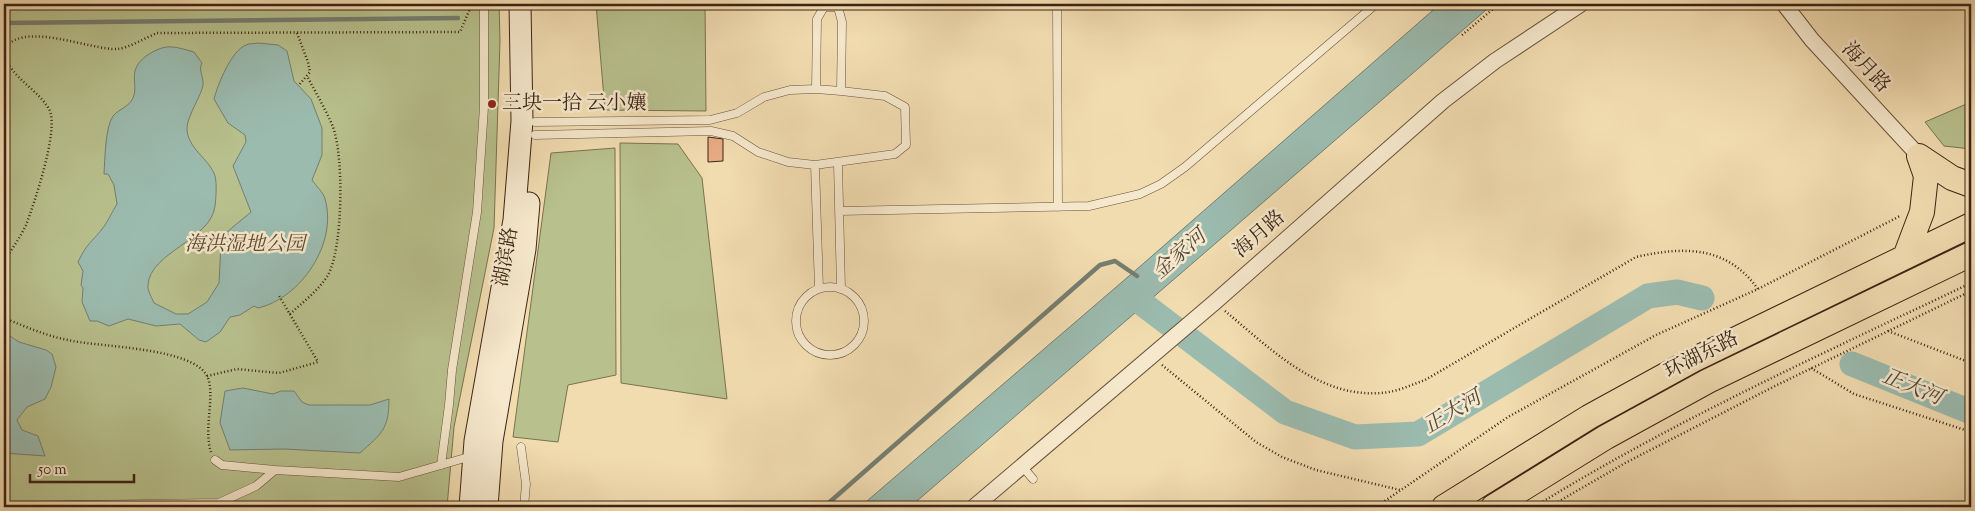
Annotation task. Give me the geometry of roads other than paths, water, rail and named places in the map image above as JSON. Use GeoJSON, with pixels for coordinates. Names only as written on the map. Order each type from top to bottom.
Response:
{"type":"FeatureCollection","features":[{"type":"Feature","properties":{"kind":"main road","name":"湖滨路"},"geometry":{"type":"LineString","coordinates":[[470,507],[474,456],[514,220],[522,121],[520,4]]}},
{"type":"Feature","properties":{"kind":"main road","name":"湖滨路"},"geometry":{"type":"LineString","coordinates":[[487,507],[492,441],[525,249],[535,129],[534,4]]}},
{"type":"Feature","properties":{"kind":"main road"},"geometry":{"type":"LineString","coordinates":[[1919,156],[1952,178],[1971,185]]}},
{"type":"Feature","properties":{"kind":"main road"},"geometry":{"type":"LineString","coordinates":[[1905,257],[1923,205],[1926,176],[1919,156]]}},
{"type":"Feature","properties":{"kind":"main road","name":"环湖东路"},"geometry":{"type":"LineString","coordinates":[[1444,507],[1590,417],[1685,364],[1971,225]]}},
{"type":"Feature","properties":{"kind":"main road","name":"环湖东路"},"geometry":{"type":"LineString","coordinates":[[1493,507],[1606,437],[1700,386],[1971,254]]}},
{"type":"Feature","properties":{"kind":"main road"},"geometry":{"type":"LineString","coordinates":[[1919,278],[1971,272]]}},
{"type":"Feature","properties":{"kind":"street","name":"海月路"},"geometry":{"type":"LineString","coordinates":[[974,507],[1215,302],[1443,100],[1495,61],[1581,4]]}},
{"type":"Feature","properties":{"kind":"street","name":"海月路"},"geometry":{"type":"LineString","coordinates":[[1784,4],[1812,40],[1919,156]]}},
{"type":"Feature","properties":{"kind":"lane"},"geometry":{"type":"LineString","coordinates":[[441,465],[450,405],[452,370],[477,212],[484,107],[484,4]]}},
{"type":"Feature","properties":{"kind":"lane"},"geometry":{"type":"LineString","coordinates":[[1057,4],[1058,207]]}},
{"type":"Feature","properties":{"kind":"lane"},"geometry":{"type":"LineString","coordinates":[[839,211],[1089,206],[1140,194],[1162,184],[1185,168],[1376,4]]}},
{"type":"Feature","properties":{"kind":"lane"},"geometry":{"type":"LineString","coordinates":[[816,89],[817,19],[824,7],[828,5],[841,5],[841,91]]}},
{"type":"Feature","properties":{"kind":"lane"},"geometry":{"type":"LineString","coordinates":[[816,89],[884,96],[905,107],[906,145],[895,154],[816,165],[788,162],[758,152],[733,136],[711,131],[535,129],[710,120],[737,114],[764,97],[790,90],[816,89]]}},
{"type":"Feature","properties":{"kind":"lane"},"geometry":{"type":"LineString","coordinates":[[838,163],[841,289]]}},
{"type":"Feature","properties":{"kind":"lane"},"geometry":{"type":"LineString","coordinates":[[816,165],[819,289]]}},
{"type":"Feature","properties":{"kind":"lane"},"geometry":{"type":"LineString","coordinates":[[819,289],[841,289],[858,302],[862,312],[863,328],[856,343],[848,350],[837,354],[815,351],[799,335],[796,324],[797,313],[802,302],[809,294],[819,289]]}},
{"type":"Feature","properties":{"kind":"lane"},"geometry":{"type":"LineString","coordinates":[[521,447],[526,484],[524,507]]}},
{"type":"Feature","properties":{"kind":"lane"},"geometry":{"type":"LineString","coordinates":[[215,460],[222,465],[275,470],[398,477],[474,456]]}},
{"type":"Feature","properties":{"kind":"lane"},"geometry":{"type":"LineString","coordinates":[[1022,466],[1033,478]]}},
{"type":"Feature","properties":{"kind":"lane"},"geometry":{"type":"LineString","coordinates":[[4,506],[219,503],[256,486],[275,470]]}},
{"type":"Feature","properties":{"kind":"water","name":"金家河"},"geometry":{"type":"Polygon","coordinates":[[[1440,4],[1493,4],[910,507],[860,507],[1136,270],[1440,4]]]}},
{"type":"Feature","properties":{"kind":"water"},"geometry":{"type":"Polygon","coordinates":[[[258,43],[278,45],[287,51],[294,81],[311,99],[322,128],[322,155],[312,180],[322,192],[328,216],[321,250],[312,266],[302,281],[288,293],[274,302],[258,308],[254,306],[240,315],[230,317],[220,332],[206,342],[199,340],[180,324],[156,326],[128,319],[109,326],[97,321],[90,321],[82,302],[83,288],[81,285],[83,271],[78,262],[87,247],[104,227],[117,204],[114,185],[108,174],[104,174],[107,136],[113,116],[129,104],[133,98],[135,71],[138,64],[153,52],[164,47],[180,48],[194,52],[202,63],[203,85],[187,127],[190,141],[215,176],[215,206],[211,218],[203,228],[159,264],[151,274],[148,285],[154,303],[176,314],[188,314],[207,302],[219,283],[221,243],[227,232],[251,212],[233,166],[246,142],[245,135],[228,123],[214,99],[222,77],[235,54],[246,45],[258,43]]]}},
{"type":"Feature","properties":{"kind":"water"},"geometry":{"type":"Polygon","coordinates":[[[4,332],[19,342],[46,350],[52,354],[56,367],[51,387],[45,399],[27,407],[17,420],[22,430],[38,436],[45,456],[4,453],[4,332]]]}},
{"type":"Feature","properties":{"kind":"water"},"geometry":{"type":"Polygon","coordinates":[[[243,388],[273,394],[281,391],[294,391],[302,402],[309,405],[370,405],[389,399],[389,409],[382,431],[360,453],[284,449],[230,450],[220,423],[225,391],[243,388]]]}},
{"type":"Feature","properties":{"kind":"waterway"},"geometry":{"type":"LineString","coordinates":[[4,23],[458,18]]}},
{"type":"Feature","properties":{"kind":"waterway"},"geometry":{"type":"LineString","coordinates":[[824,507],[1100,265],[1115,261],[1137,276]]}},
{"type":"Feature","properties":{"kind":"waterway","name":"正大河"},"geometry":{"type":"LineString","coordinates":[[1131,295],[1285,412],[1355,437],[1418,434],[1648,296],[1677,292],[1702,298]]}},
{"type":"Feature","properties":{"kind":"waterway","name":"正大河"},"geometry":{"type":"LineString","coordinates":[[1852,364],[1971,412]]}},
{"type":"Feature","properties":{"kind":"place","name":"三块一拾 云小孃"},"geometry":{"type":"Point","coordinates":[492,104]}},
{"type":"Feature","properties":{"kind":"park label","name":"海洪湿地公园"},"geometry":{"type":"Point","coordinates":[245,245]}}]}
